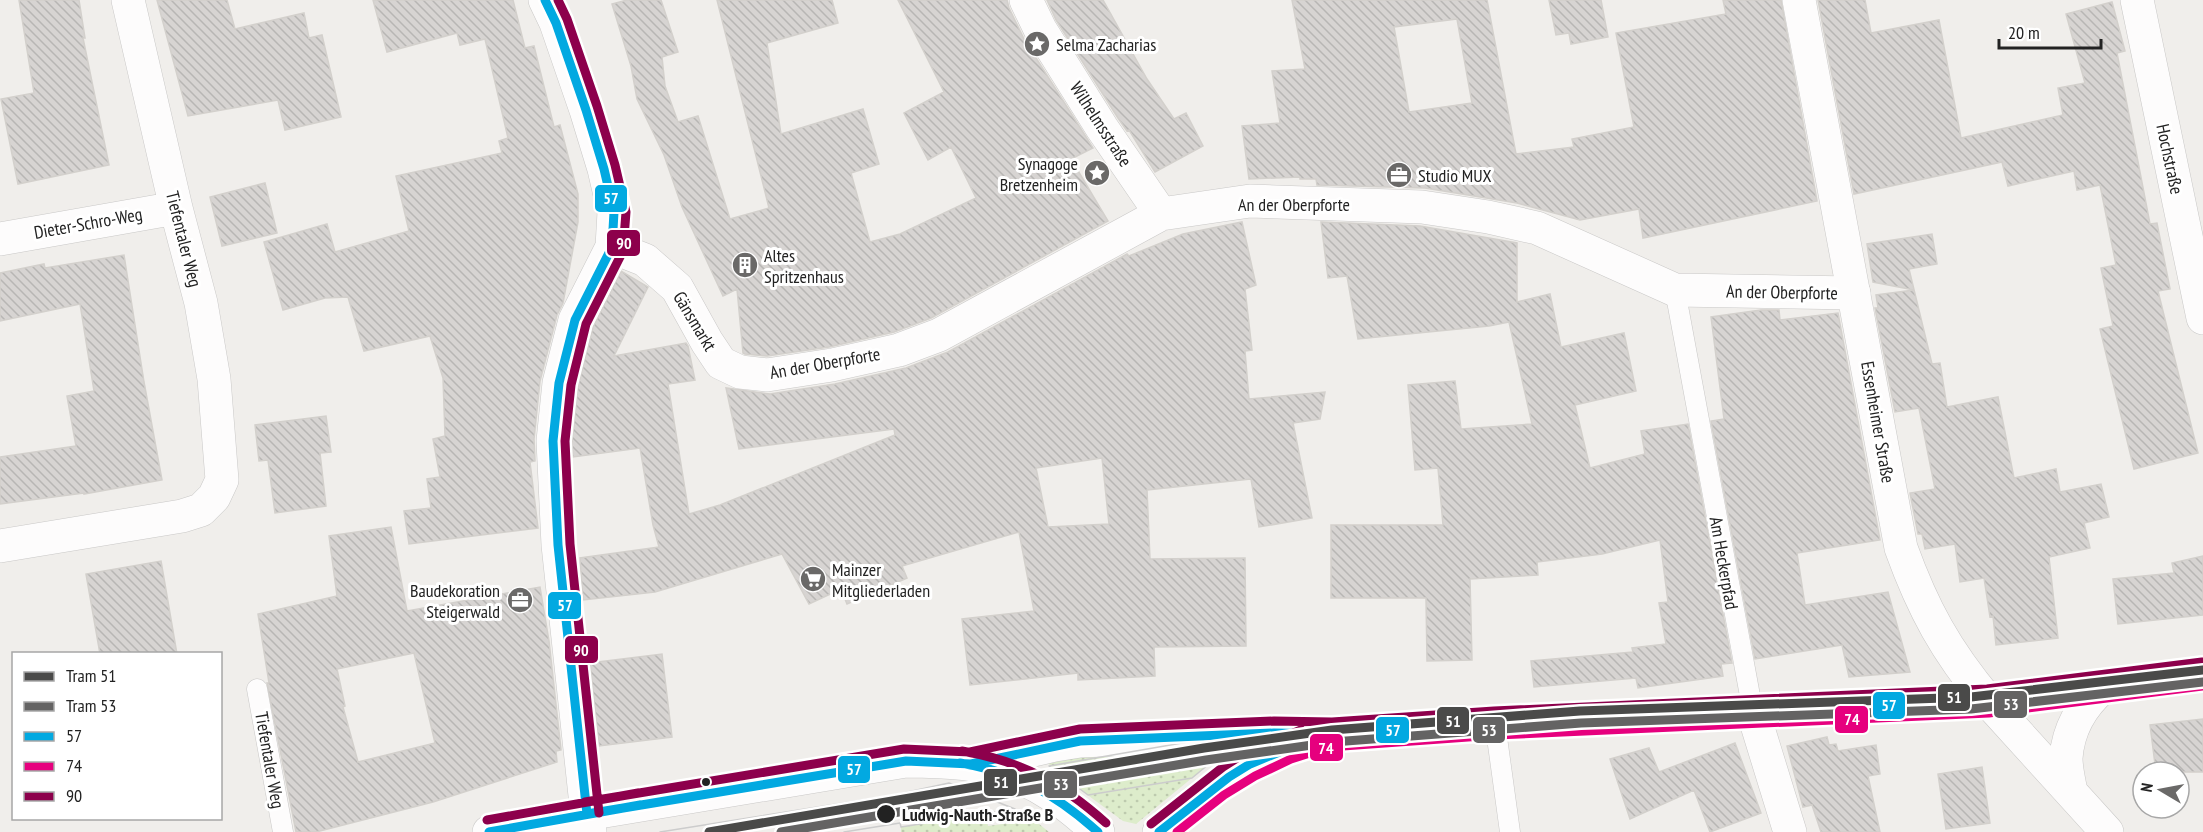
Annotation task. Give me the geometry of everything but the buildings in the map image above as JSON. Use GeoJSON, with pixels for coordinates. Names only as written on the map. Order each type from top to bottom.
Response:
{"type":"FeatureCollection","features":[{"type":"Feature","properties":{"kind":"street","name":"Tiefentaler Weg"},"geometry":{"type":"LineString","coordinates":[[0,546],[182,516],[201,510],[214,497],[222,480],[214,379],[201,303],[176,208],[128,0]]}},
{"type":"Feature","properties":{"kind":"street"},"geometry":{"type":"LineString","coordinates":[[545,0],[556,23],[604,169],[614,212],[612,247],[575,320],[559,383],[553,441],[558,545],[588,823]]}},
{"type":"Feature","properties":{"kind":"street","name":"Wilhelmsstraße"},"geometry":{"type":"LineString","coordinates":[[1026,0],[1040,29],[1102,128],[1161,214]]}},
{"type":"Feature","properties":{"kind":"street","name":"Essenheimer Straße"},"geometry":{"type":"LineString","coordinates":[[1799,0],[1901,548],[1928,616],[1955,659],[1988,701],[2107,832]]}},
{"type":"Feature","properties":{"kind":"street","name":"Hochstraße"},"geometry":{"type":"LineString","coordinates":[[2137,0],[2203,318]]}},
{"type":"Feature","properties":{"kind":"street","name":"An der Oberpforte"},"geometry":{"type":"LineString","coordinates":[[721,363],[740,372],[767,375],[832,365],[899,350],[939,335],[1161,214],[1250,201],[1422,207],[1488,217],[1537,228],[1675,290],[1854,293]]}},
{"type":"Feature","properties":{"kind":"street","name":"Dieter-Schro-Weg"},"geometry":{"type":"LineString","coordinates":[[0,238],[176,208]]}},
{"type":"Feature","properties":{"kind":"street","name":"Gänsmarkt"},"geometry":{"type":"LineString","coordinates":[[612,247],[645,260],[677,288],[721,363]]}},
{"type":"Feature","properties":{"kind":"street"},"geometry":{"type":"LineString","coordinates":[[971,764],[1080,741],[1274,733],[1326,735],[1495,723],[1988,701],[2203,674]]}},
{"type":"Feature","properties":{"kind":"street"},"geometry":{"type":"LineString","coordinates":[[2071,792],[2066,760],[2072,728],[2084,707],[2103,687]]}},
{"type":"Feature","properties":{"kind":"street","name":"Am Heckerpfad"},"geometry":{"type":"LineString","coordinates":[[1753,712],[1790,832]]}},
{"type":"Feature","properties":{"kind":"street"},"geometry":{"type":"LineString","coordinates":[[1160,832],[1229,777],[1250,764],[1326,735]]}},
{"type":"Feature","properties":{"kind":"street"},"geometry":{"type":"LineString","coordinates":[[489,832],[588,823],[906,761],[971,764],[1001,770],[1049,792],[1098,832]]}},
{"type":"Feature","properties":{"kind":"lane","name":"Am Heckerpfad"},"geometry":{"type":"LineString","coordinates":[[1675,290],[1753,712]]}},
{"type":"Feature","properties":{"kind":"lane","name":"Tiefentaler Weg"},"geometry":{"type":"LineString","coordinates":[[257,689],[283,832]]}},
{"type":"Feature","properties":{"kind":"lane"},"geometry":{"type":"LineString","coordinates":[[1495,723],[1510,832]]}},
{"type":"Feature","properties":{"kind":"green space"},"geometry":{"type":"Polygon","coordinates":[[[1210,742],[1209,764],[1136,824],[1123,821],[1052,769],[1048,762],[1051,753],[1210,742]]]}},
{"type":"Feature","properties":{"kind":"green space"},"geometry":{"type":"Polygon","coordinates":[[[986,813],[988,826],[1034,820],[1049,832],[901,832],[901,827],[986,813]]]}},
{"type":"Feature","properties":{"kind":"tram line","name":"51"},"geometry":{"type":"LineString","coordinates":[[709,832],[1204,748],[1332,730],[1580,711],[1971,697],[2203,670]]}},
{"type":"Feature","properties":{"kind":"tram line","name":"53"},"geometry":{"type":"LineString","coordinates":[[781,832],[1206,760],[1333,742],[1581,723],[1971,709],[2203,682]]}},
{"type":"Feature","properties":{"kind":"tram line"},"geometry":{"type":"LineString","coordinates":[[1205,739],[1210,742],[1209,764],[1192,778],[1088,795],[1049,766],[1205,739]]}},
{"type":"Feature","properties":{"kind":"tram line"},"geometry":{"type":"LineString","coordinates":[[660,832],[894,795],[949,783],[1015,809]]}},
{"type":"Feature","properties":{"kind":"tram line"},"geometry":{"type":"LineString","coordinates":[[844,832],[900,823],[901,827],[1015,809]]}},
{"type":"Feature","properties":{"kind":"transit line","name":"57"},"geometry":{"type":"LineString","coordinates":[[545,0],[556,23],[586,110],[614,212],[612,247],[575,320],[559,383],[553,441],[558,545],[587,814]]}},
{"type":"Feature","properties":{"kind":"transit line","name":"90"},"geometry":{"type":"LineString","coordinates":[[558,0],[567,19],[597,106],[626,212],[623,251],[586,324],[571,385],[565,441],[570,544],[599,813]]}},
{"type":"Feature","properties":{"kind":"transit line","name":"90"},"geometry":{"type":"LineString","coordinates":[[585,802],[904,749],[970,752],[1080,729],[1274,721],[1332,722],[1494,711],[1987,689],[2202,662]]}},
{"type":"Feature","properties":{"kind":"transit line","name":"57"},"geometry":{"type":"LineString","coordinates":[[587,814],[906,761],[971,764],[1080,741],[1274,733],[1332,734],[1495,723],[1988,701],[2203,674]]}},
{"type":"Feature","properties":{"kind":"transit line","name":"74"},"geometry":{"type":"LineString","coordinates":[[1177,832],[1224,795],[1255,776],[1291,759],[1329,747],[1496,735],[1989,713],[2203,686]]}},
{"type":"Feature","properties":{"kind":"transit line","name":"90"},"geometry":{"type":"LineString","coordinates":[[1151,824],[1223,767],[1245,753],[1301,730]]}},
{"type":"Feature","properties":{"kind":"transit line","name":"57"},"geometry":{"type":"LineString","coordinates":[[1159,832],[1229,777],[1250,764],[1306,741]]}},
{"type":"Feature","properties":{"kind":"transit line","name":"90"},"geometry":{"type":"LineString","coordinates":[[962,751],[1003,761],[1040,776],[1073,796],[1106,823]]}},
{"type":"Feature","properties":{"kind":"transit line","name":"57"},"geometry":{"type":"LineString","coordinates":[[960,763],[1000,772],[1034,787],[1066,806],[1098,832]]}},
{"type":"Feature","properties":{"kind":"transit line","name":"90"},"geometry":{"type":"LineString","coordinates":[[487,820],[638,793]]}},
{"type":"Feature","properties":{"kind":"transit line","name":"57"},"geometry":{"type":"LineString","coordinates":[[489,832],[640,805]]}},
{"type":"Feature","properties":{"kind":"place","name":"Selma Zacharias"},"geometry":{"type":"Point","coordinates":[1037,44]}},
{"type":"Feature","properties":{"kind":"place","name":"Synagoge Bretzenheim"},"geometry":{"type":"Point","coordinates":[1097,173]}},
{"type":"Feature","properties":{"kind":"place","name":"Studio MUX"},"geometry":{"type":"Point","coordinates":[1399,175]}},
{"type":"Feature","properties":{"kind":"place","name":"Altes Spritzenhaus"},"geometry":{"type":"Point","coordinates":[745,265]}},
{"type":"Feature","properties":{"kind":"place","name":"Mainzer Mitgliederladen"},"geometry":{"type":"Point","coordinates":[813,579]}},
{"type":"Feature","properties":{"kind":"place","name":"Baudekoration Steigerwald"},"geometry":{"type":"Point","coordinates":[520,600]}},
{"type":"Feature","properties":{"kind":"place","name":"Ludwig-Nauth-Straße B"},"geometry":{"type":"Point","coordinates":[886,814]}}]}
